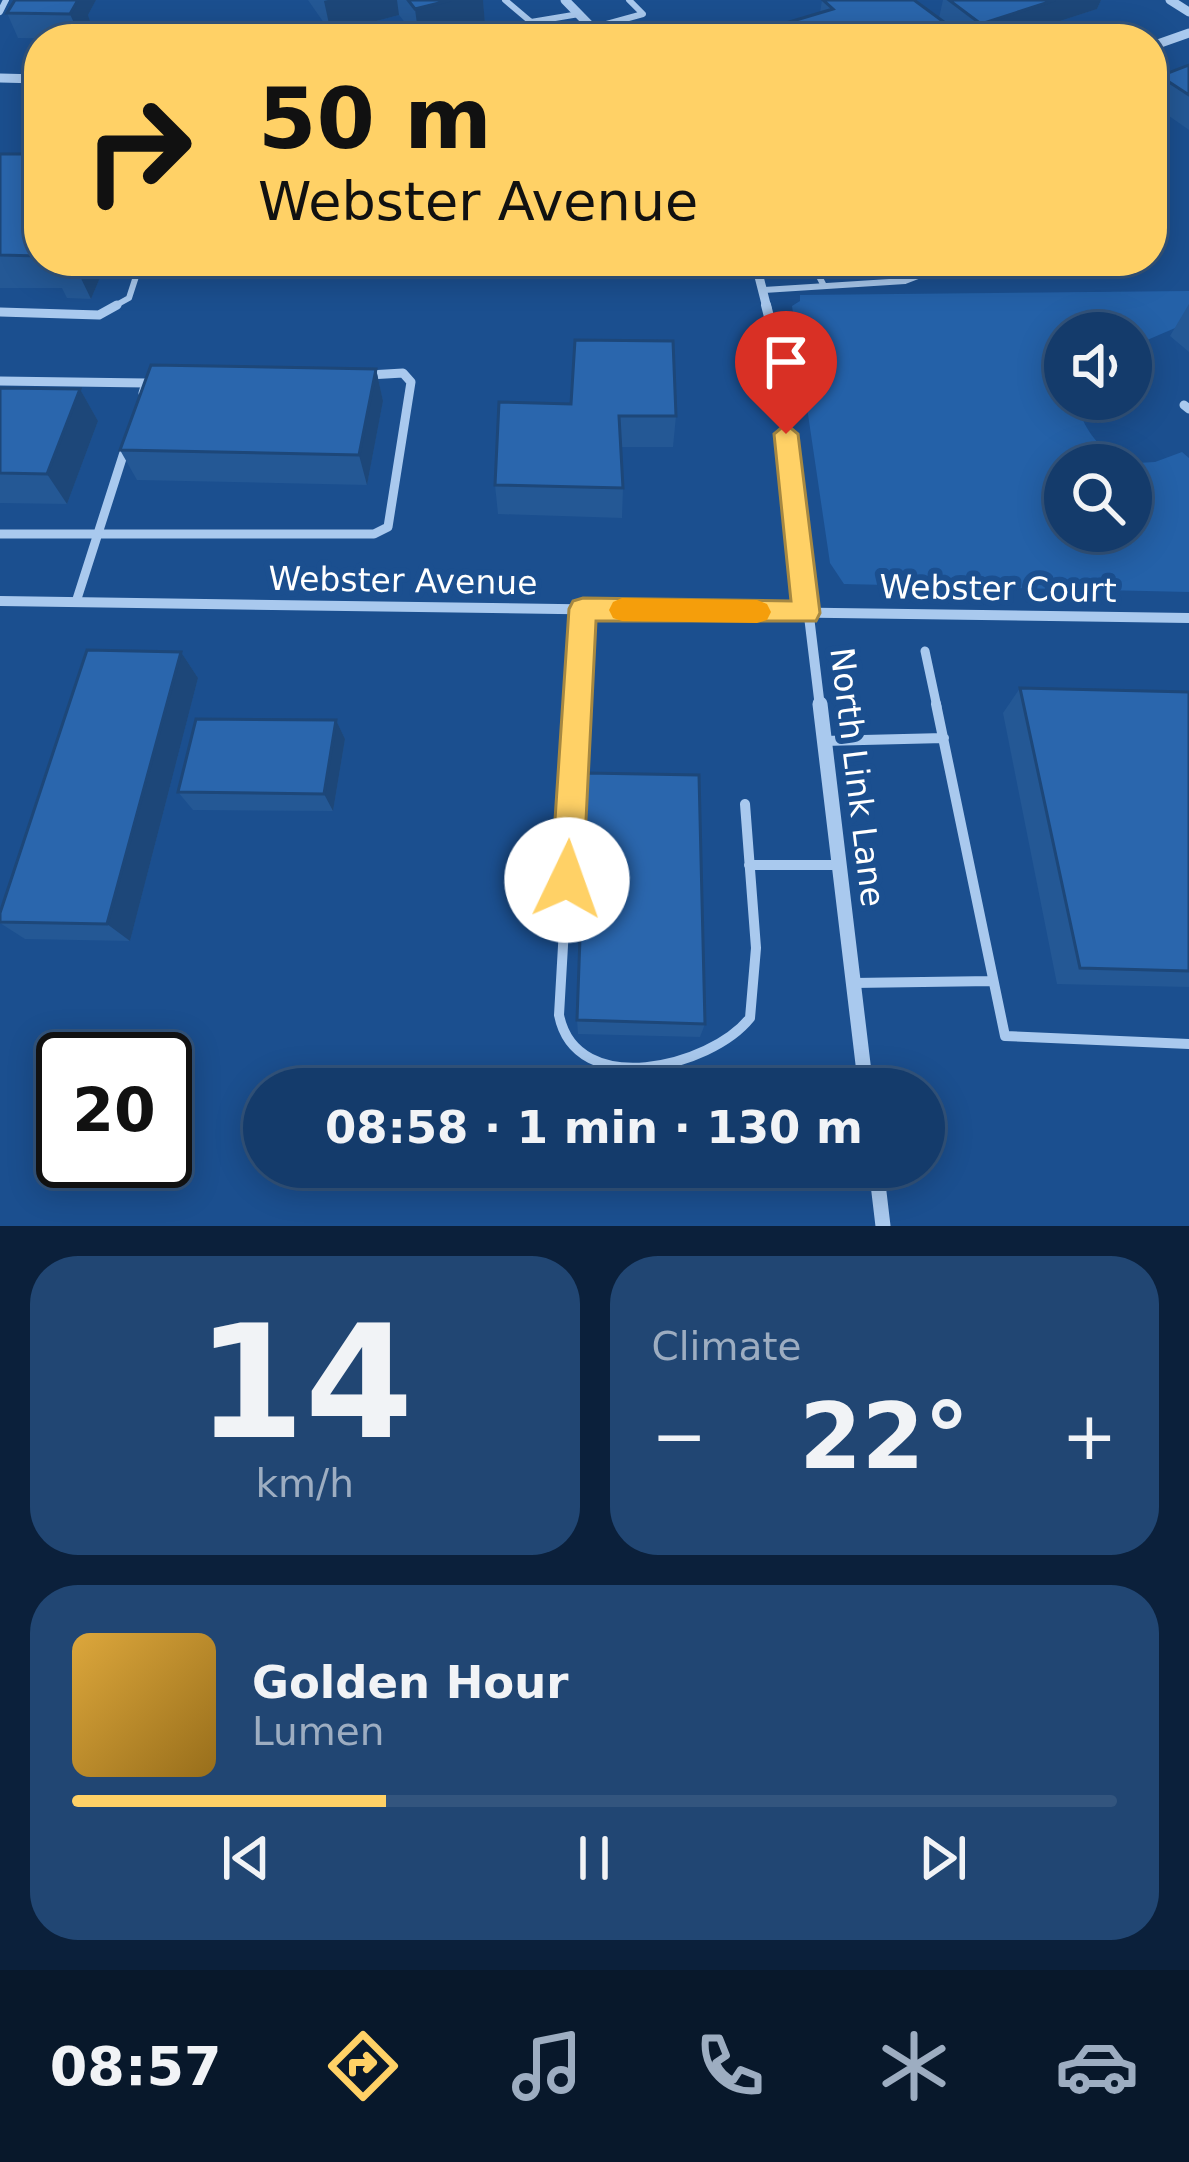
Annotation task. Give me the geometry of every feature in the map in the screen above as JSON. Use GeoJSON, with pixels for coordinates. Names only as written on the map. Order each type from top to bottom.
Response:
{"type":"FeatureCollection","features":[{"type":"Feature","properties":{"kind":"street"},"geometry":{"type":"LineString","coordinates":[[566,0],[588,24]]}},
{"type":"Feature","properties":{"kind":"street"},"geometry":{"type":"LineString","coordinates":[[1170,0],[1189,12]]}},
{"type":"Feature","properties":{"kind":"street","name":"North Link Lane"},"geometry":{"type":"LineString","coordinates":[[759,276],[776,344],[863,1068]]}},
{"type":"Feature","properties":{"kind":"street","name":"Webster Avenue"},"geometry":{"type":"LineString","coordinates":[[0,601],[806,613]]}},
{"type":"Feature","properties":{"kind":"street","name":"Webster Court"},"geometry":{"type":"LineString","coordinates":[[806,613],[1189,618]]}},
{"type":"Feature","properties":{"kind":"street"},"geometry":{"type":"LineString","coordinates":[[878,1188],[883,1226]]}},
{"type":"Feature","properties":{"kind":"lane"},"geometry":{"type":"LineString","coordinates":[[0,12],[6,0]]}},
{"type":"Feature","properties":{"kind":"lane"},"geometry":{"type":"LineString","coordinates":[[505,0],[531,22],[579,14]]}},
{"type":"Feature","properties":{"kind":"lane"},"geometry":{"type":"LineString","coordinates":[[607,24],[644,14],[629,0]]}},
{"type":"Feature","properties":{"kind":"lane"},"geometry":{"type":"LineString","coordinates":[[0,312],[99,315],[128,298],[136,276]]}},
{"type":"Feature","properties":{"kind":"lane"},"geometry":{"type":"LineString","coordinates":[[819,276],[823,284]]}},
{"type":"Feature","properties":{"kind":"lane"},"geometry":{"type":"LineString","coordinates":[[764,290],[916,276]]}},
{"type":"Feature","properties":{"kind":"lane"},"geometry":{"type":"LineString","coordinates":[[0,534],[374,534],[388,526],[412,382],[404,374],[357,375]]}},
{"type":"Feature","properties":{"kind":"lane"},"geometry":{"type":"LineString","coordinates":[[0,381],[170,382]]}},
{"type":"Feature","properties":{"kind":"lane"},"geometry":{"type":"LineString","coordinates":[[139,405],[146,383]]}},
{"type":"Feature","properties":{"kind":"lane"},"geometry":{"type":"LineString","coordinates":[[76,602],[132,426]]}},
{"type":"Feature","properties":{"kind":"lane"},"geometry":{"type":"LineString","coordinates":[[583,609],[559,1015],[564,1039],[576,1053],[594,1062],[643,1067],[688,1058],[734,1039],[752,1016],[755,982],[745,804]]}},
{"type":"Feature","properties":{"kind":"lane"},"geometry":{"type":"LineString","coordinates":[[926,651],[1005,1036],[1189,1044]]}},
{"type":"Feature","properties":{"kind":"lane"},"geometry":{"type":"LineString","coordinates":[[823,741],[944,738]]}},
{"type":"Feature","properties":{"kind":"lane"},"geometry":{"type":"LineString","coordinates":[[748,865],[839,865]]}},
{"type":"Feature","properties":{"kind":"lane"},"geometry":{"type":"LineString","coordinates":[[853,983],[993,981]]}},
{"type":"Feature","properties":{"kind":"shaded area"},"geometry":{"type":"Polygon","coordinates":[[[1189,291],[1189,322],[1152,338],[1152,312],[1044,312],[1044,420],[1084,420],[1099,444],[1044,444],[1044,552],[1152,552],[1152,462],[1182,452],[1189,458],[1189,592],[844,584],[830,563],[792,306],[800,295],[1189,291]]]}},
{"type":"Feature","properties":{"kind":"building"},"geometry":{"type":"Polygon","coordinates":[[[15,0],[78,0],[70,14],[7,13],[15,0]]]}},
{"type":"Feature","properties":{"kind":"building"},"geometry":{"type":"Polygon","coordinates":[[[408,0],[451,0],[415,9],[408,0]]]}},
{"type":"Feature","properties":{"kind":"building"},"geometry":{"type":"Polygon","coordinates":[[[823,0],[914,0],[947,24],[782,24],[833,9],[823,0]]]}},
{"type":"Feature","properties":{"kind":"building"},"geometry":{"type":"Polygon","coordinates":[[[949,0],[1055,0],[981,24],[949,0]]]}},
{"type":"Feature","properties":{"kind":"building"},"geometry":{"type":"Polygon","coordinates":[[[1189,65],[1189,95],[1167,81],[1167,73],[1189,65]]]}},
{"type":"Feature","properties":{"kind":"building"},"geometry":{"type":"Polygon","coordinates":[[[0,154],[24,154],[24,256],[0,255],[0,154]]]}},
{"type":"Feature","properties":{"kind":"building"},"geometry":{"type":"Polygon","coordinates":[[[575,340],[673,341],[676,416],[619,416],[623,488],[495,485],[499,402],[571,404],[575,340]]]}},
{"type":"Feature","properties":{"kind":"building"},"geometry":{"type":"Polygon","coordinates":[[[151,365],[376,369],[359,455],[120,450],[151,365]]]}},
{"type":"Feature","properties":{"kind":"building"},"geometry":{"type":"Polygon","coordinates":[[[0,388],[80,389],[47,474],[0,473],[0,388]]]}},
{"type":"Feature","properties":{"kind":"building"},"geometry":{"type":"Polygon","coordinates":[[[87,650],[181,652],[107,924],[0,922],[0,913],[87,650]]]}},
{"type":"Feature","properties":{"kind":"building"},"geometry":{"type":"Polygon","coordinates":[[[1020,688],[1189,692],[1189,971],[1080,968],[1020,688]]]}},
{"type":"Feature","properties":{"kind":"building"},"geometry":{"type":"Polygon","coordinates":[[[196,719],[336,720],[324,794],[178,792],[196,719]]]}},
{"type":"Feature","properties":{"kind":"building"},"geometry":{"type":"Polygon","coordinates":[[[586,773],[699,775],[705,1024],[577,1020],[586,773]]]}},
{"type":"Feature","properties":{"kind":"slow traffic"},"geometry":{"type":"LineString","coordinates":[[622,610],[757,612]]}},
{"type":"Feature","properties":{"kind":"route"},"geometry":{"type":"LineString","coordinates":[[567,880],[583,609],[806,613],[786,434]]}}]}
